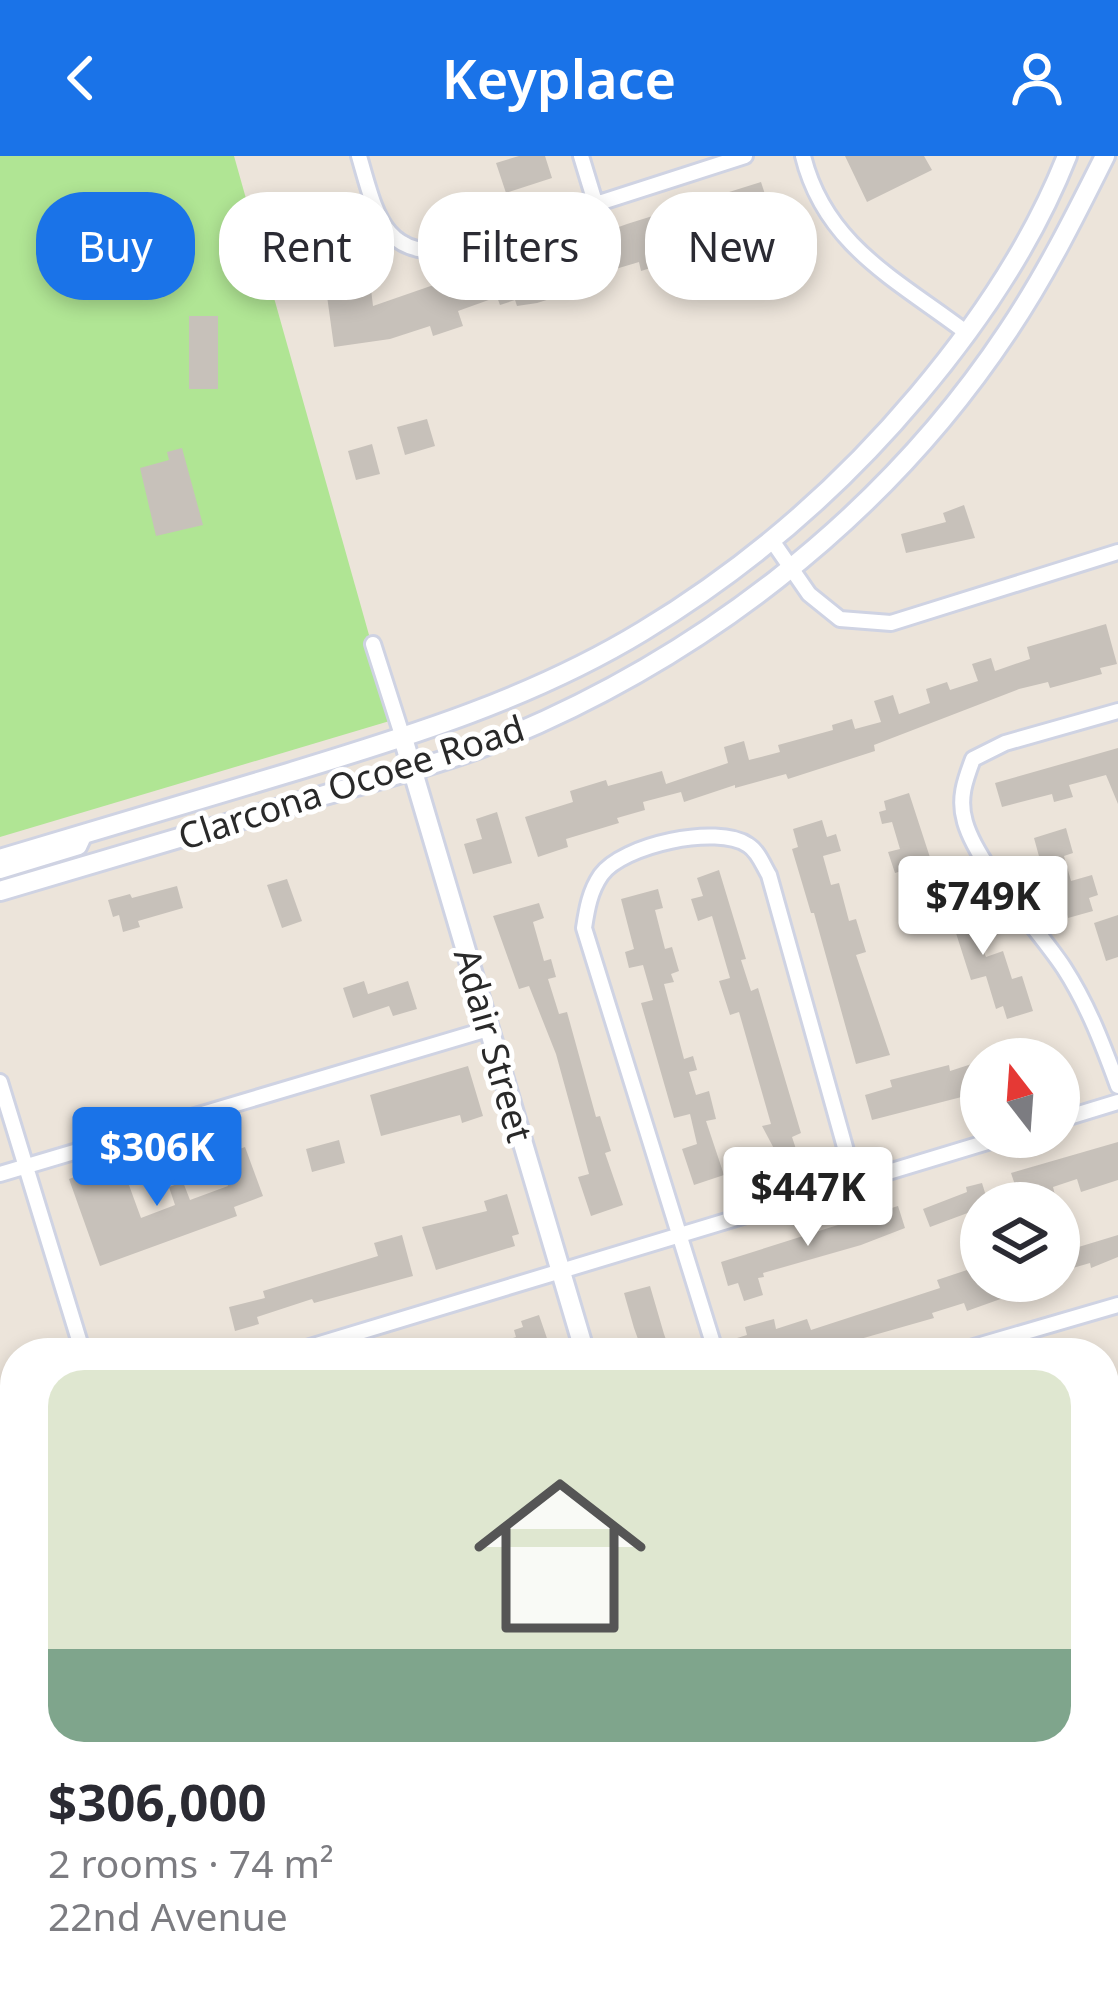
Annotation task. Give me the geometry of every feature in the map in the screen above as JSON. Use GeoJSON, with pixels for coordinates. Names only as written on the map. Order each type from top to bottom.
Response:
{"type":"FeatureCollection","features":[{"type":"Feature","properties":{"kind":"street"},"geometry":{"type":"LineString","coordinates":[[359,156],[385,228],[404,247],[418,250]]}},
{"type":"Feature","properties":{"kind":"street"},"geometry":{"type":"LineString","coordinates":[[581,156],[592,192]]}},
{"type":"Feature","properties":{"kind":"street"},"geometry":{"type":"LineString","coordinates":[[621,194],[745,156]]}},
{"type":"Feature","properties":{"kind":"street"},"geometry":{"type":"LineString","coordinates":[[802,156],[828,218],[860,256],[967,333]]}},
{"type":"Feature","properties":{"kind":"street","name":"Clarcona Ocoee Road"},"geometry":{"type":"LineString","coordinates":[[0,859],[403,738],[504,700],[640,633],[772,542],[887,431],[967,333],[1015,257],[1067,156]]}},
{"type":"Feature","properties":{"kind":"street","name":"Clarcona Ocoee Road"},"geometry":{"type":"LineString","coordinates":[[0,891],[478,748],[650,667],[730,614],[846,521],[908,455],[1007,334],[1058,249],[1105,156]]}},
{"type":"Feature","properties":{"kind":"street"},"geometry":{"type":"LineString","coordinates":[[772,542],[809,594],[840,619],[891,623],[1118,552]]}},
{"type":"Feature","properties":{"kind":"street"},"geometry":{"type":"LineString","coordinates":[[373,644],[403,738]]}},
{"type":"Feature","properties":{"kind":"street"},"geometry":{"type":"LineString","coordinates":[[1118,711],[1005,742],[973,759],[962,791],[965,824],[1000,884],[1064,968],[1097,1027],[1118,1086]]}},
{"type":"Feature","properties":{"kind":"street","name":"Adair Street"},"geometry":{"type":"LineString","coordinates":[[403,738],[580,1338]]}},
{"type":"Feature","properties":{"kind":"street"},"geometry":{"type":"LineString","coordinates":[[0,871],[79,848],[85,834]]}},
{"type":"Feature","properties":{"kind":"street"},"geometry":{"type":"LineString","coordinates":[[711,1338],[584,928],[588,899],[603,872],[620,859],[694,836],[728,836],[752,847],[770,875],[855,1183]]}},
{"type":"Feature","properties":{"kind":"street"},"geometry":{"type":"LineString","coordinates":[[0,1174],[488,1029]]}},
{"type":"Feature","properties":{"kind":"street"},"geometry":{"type":"LineString","coordinates":[[0,1082],[78,1338]]}},
{"type":"Feature","properties":{"kind":"street"},"geometry":{"type":"LineString","coordinates":[[1080,1114],[1118,1102]]}},
{"type":"Feature","properties":{"kind":"street"},"geometry":{"type":"LineString","coordinates":[[339,1338],[960,1151]]}},
{"type":"Feature","properties":{"kind":"street"},"geometry":{"type":"LineString","coordinates":[[1005,1338],[1118,1305]]}},
{"type":"Feature","properties":{"kind":"green space"},"geometry":{"type":"Polygon","coordinates":[[[0,156],[234,156],[244,192],[219,192],[219,300],[275,300],[393,720],[0,837],[0,156]]]}},
{"type":"Feature","properties":{"kind":"building"},"geometry":{"type":"Polygon","coordinates":[[[519,156],[545,156],[552,178],[506,192],[496,163],[519,156]]]}},
{"type":"Feature","properties":{"kind":"building"},"geometry":{"type":"Polygon","coordinates":[[[845,156],[924,156],[932,170],[867,202],[845,156]]]}},
{"type":"Feature","properties":{"kind":"building"},"geometry":{"type":"Polygon","coordinates":[[[761,182],[764,192],[729,192],[761,182]]]}},
{"type":"Feature","properties":{"kind":"building"},"geometry":{"type":"Polygon","coordinates":[[[645,218],[645,270],[641,271],[639,262],[621,267],[621,226],[645,218]]]}},
{"type":"Feature","properties":{"kind":"building"},"geometry":{"type":"Polygon","coordinates":[[[418,290],[418,300],[489,300],[458,311],[463,326],[433,336],[430,326],[390,339],[334,347],[328,300],[372,300],[373,306],[418,290]]]}},
{"type":"Feature","properties":{"kind":"building"},"geometry":{"type":"Polygon","coordinates":[[[515,300],[547,300],[537,303],[517,306],[515,300]]]}},
{"type":"Feature","properties":{"kind":"building"},"geometry":{"type":"Polygon","coordinates":[[[189,316],[218,316],[218,389],[189,389],[189,316]]]}},
{"type":"Feature","properties":{"kind":"building"},"geometry":{"type":"Polygon","coordinates":[[[427,419],[435,446],[405,455],[397,427],[427,419]]]}},
{"type":"Feature","properties":{"kind":"building"},"geometry":{"type":"Polygon","coordinates":[[[372,444],[380,474],[356,480],[348,451],[372,444]]]}},
{"type":"Feature","properties":{"kind":"building"},"geometry":{"type":"Polygon","coordinates":[[[182,448],[203,525],[156,536],[140,468],[169,460],[167,452],[182,448]]]}},
{"type":"Feature","properties":{"kind":"building"},"geometry":{"type":"Polygon","coordinates":[[[964,505],[975,538],[906,553],[901,534],[946,522],[943,513],[964,505]]]}},
{"type":"Feature","properties":{"kind":"building"},"geometry":{"type":"Polygon","coordinates":[[[1106,624],[1117,664],[1100,668],[1102,674],[1050,688],[1048,682],[1019,689],[874,745],[875,751],[788,779],[786,774],[735,785],[684,802],[681,792],[643,802],[645,810],[566,839],[568,847],[538,857],[525,817],[573,802],[570,791],[662,771],[666,784],[728,763],[724,747],[744,741],[749,760],[780,752],[778,745],[833,730],[832,725],[852,719],[855,729],[881,722],[874,701],[893,695],[899,714],[930,703],[926,689],[947,682],[950,690],[978,681],[972,664],[991,658],[995,671],[1030,659],[1027,647],[1106,624]]]}},
{"type":"Feature","properties":{"kind":"building"},"geometry":{"type":"Polygon","coordinates":[[[1118,748],[1118,804],[1106,775],[1069,785],[1073,797],[1054,802],[1052,794],[1002,807],[995,783],[1118,748]]]}},
{"type":"Feature","properties":{"kind":"building"},"geometry":{"type":"Polygon","coordinates":[[[909,793],[938,882],[914,889],[908,869],[895,873],[888,852],[900,849],[892,822],[882,824],[879,812],[886,810],[884,801],[909,793]]]}},
{"type":"Feature","properties":{"kind":"building"},"geometry":{"type":"Polygon","coordinates":[[[497,812],[512,863],[473,874],[464,844],[482,839],[476,819],[497,812]]]}},
{"type":"Feature","properties":{"kind":"building"},"geometry":{"type":"Polygon","coordinates":[[[822,820],[827,837],[836,834],[841,851],[823,856],[831,885],[839,883],[849,921],[856,919],[866,952],[856,955],[890,1055],[856,1064],[792,849],[798,847],[793,829],[822,820]]]}},
{"type":"Feature","properties":{"kind":"building"},"geometry":{"type":"Polygon","coordinates":[[[1066,828],[1073,853],[1064,856],[1071,881],[1092,875],[1098,895],[1089,898],[1093,911],[1068,918],[1053,868],[1043,871],[1034,838],[1066,828]]]}},
{"type":"Feature","properties":{"kind":"building"},"geometry":{"type":"Polygon","coordinates":[[[719,870],[746,959],[741,960],[751,991],[758,988],[801,1133],[792,1137],[797,1152],[779,1158],[762,1126],[771,1124],[739,1012],[730,1015],[719,981],[730,978],[712,916],[698,921],[691,899],[703,896],[697,878],[719,870]]]}},
{"type":"Feature","properties":{"kind":"building"},"geometry":{"type":"Polygon","coordinates":[[[287,879],[302,921],[282,928],[267,885],[287,879]]]}},
{"type":"Feature","properties":{"kind":"building"},"geometry":{"type":"Polygon","coordinates":[[[177,886],[183,908],[138,921],[140,927],[123,932],[119,915],[113,917],[108,900],[177,886]]]}},
{"type":"Feature","properties":{"kind":"building"},"geometry":{"type":"Polygon","coordinates":[[[953,888],[960,910],[967,908],[986,957],[1003,951],[1012,979],[1022,976],[1033,1011],[1007,1019],[1003,1006],[996,1009],[986,976],[971,980],[955,930],[945,933],[934,894],[953,888]]]}},
{"type":"Feature","properties":{"kind":"building"},"geometry":{"type":"Polygon","coordinates":[[[658,889],[663,908],[655,910],[665,949],[672,947],[679,971],[671,974],[674,982],[664,984],[684,1059],[693,1056],[697,1070],[689,1072],[696,1095],[709,1091],[716,1119],[706,1121],[724,1175],[694,1185],[682,1149],[697,1144],[690,1114],[674,1118],[641,1003],[653,1000],[643,965],[629,968],[625,952],[634,949],[621,899],[658,889]]]}},
{"type":"Feature","properties":{"kind":"building"},"geometry":{"type":"Polygon","coordinates":[[[539,903],[544,918],[533,922],[544,961],[551,959],[556,977],[548,979],[559,1014],[567,1012],[623,1205],[591,1216],[578,1177],[589,1174],[556,1054],[529,986],[519,989],[493,916],[539,903]]]}},
{"type":"Feature","properties":{"kind":"building"},"geometry":{"type":"Polygon","coordinates":[[[1118,915],[1118,957],[1106,961],[1094,923],[1118,915]]]}},
{"type":"Feature","properties":{"kind":"building"},"geometry":{"type":"Polygon","coordinates":[[[364,981],[368,994],[408,981],[417,1009],[393,1016],[389,1006],[353,1018],[343,988],[364,981]]]}},
{"type":"Feature","properties":{"kind":"building"},"geometry":{"type":"Polygon","coordinates":[[[949,1065],[950,1071],[960,1068],[960,1097],[872,1120],[865,1095],[892,1087],[890,1080],[949,1065]]]}},
{"type":"Feature","properties":{"kind":"building"},"geometry":{"type":"Polygon","coordinates":[[[468,1066],[483,1116],[462,1123],[460,1115],[381,1136],[370,1095],[468,1066]]]}},
{"type":"Feature","properties":{"kind":"building"},"geometry":{"type":"Polygon","coordinates":[[[339,1140],[345,1163],[312,1172],[306,1149],[339,1140]]]}},
{"type":"Feature","properties":{"kind":"building"},"geometry":{"type":"Polygon","coordinates":[[[1118,1142],[1118,1180],[1081,1192],[1077,1179],[1014,1182],[1011,1173],[1063,1158],[1080,1158],[1080,1153],[1118,1142]]]}},
{"type":"Feature","properties":{"kind":"building"},"geometry":{"type":"Polygon","coordinates":[[[245,1147],[263,1196],[234,1207],[237,1216],[100,1266],[69,1179],[105,1166],[111,1183],[126,1177],[141,1218],[175,1205],[169,1187],[183,1182],[190,1200],[228,1186],[218,1157],[245,1147]]]}},
{"type":"Feature","properties":{"kind":"building"},"geometry":{"type":"Polygon","coordinates":[[[507,1194],[519,1234],[512,1236],[515,1246],[436,1270],[422,1227],[487,1211],[484,1201],[507,1194]]]}},
{"type":"Feature","properties":{"kind":"building"},"geometry":{"type":"Polygon","coordinates":[[[960,1195],[960,1216],[930,1227],[923,1209],[960,1195]]]}},
{"type":"Feature","properties":{"kind":"building"},"geometry":{"type":"Polygon","coordinates":[[[898,1206],[905,1228],[763,1273],[758,1278],[763,1295],[744,1301],[738,1283],[728,1286],[721,1262],[898,1206]]]}},
{"type":"Feature","properties":{"kind":"building"},"geometry":{"type":"Polygon","coordinates":[[[402,1235],[413,1276],[314,1303],[312,1299],[257,1317],[259,1324],[235,1331],[229,1307],[265,1298],[263,1291],[378,1256],[374,1243],[402,1235]]]}},
{"type":"Feature","properties":{"kind":"building"},"geometry":{"type":"Polygon","coordinates":[[[1118,1235],[1118,1257],[1091,1268],[1090,1263],[1080,1266],[1080,1247],[1118,1235]]]}},
{"type":"Feature","properties":{"kind":"building"},"geometry":{"type":"Polygon","coordinates":[[[960,1272],[960,1302],[992,1302],[967,1311],[964,1303],[932,1313],[934,1318],[864,1338],[737,1338],[747,1335],[745,1327],[774,1319],[776,1329],[807,1319],[811,1330],[940,1288],[937,1280],[960,1272]]]}},
{"type":"Feature","properties":{"kind":"building"},"geometry":{"type":"Polygon","coordinates":[[[650,1286],[665,1338],[638,1338],[624,1293],[650,1286]]]}},
{"type":"Feature","properties":{"kind":"building"},"geometry":{"type":"Polygon","coordinates":[[[539,1315],[547,1338],[513,1338],[514,1330],[523,1327],[521,1321],[539,1315]]]}}]}
